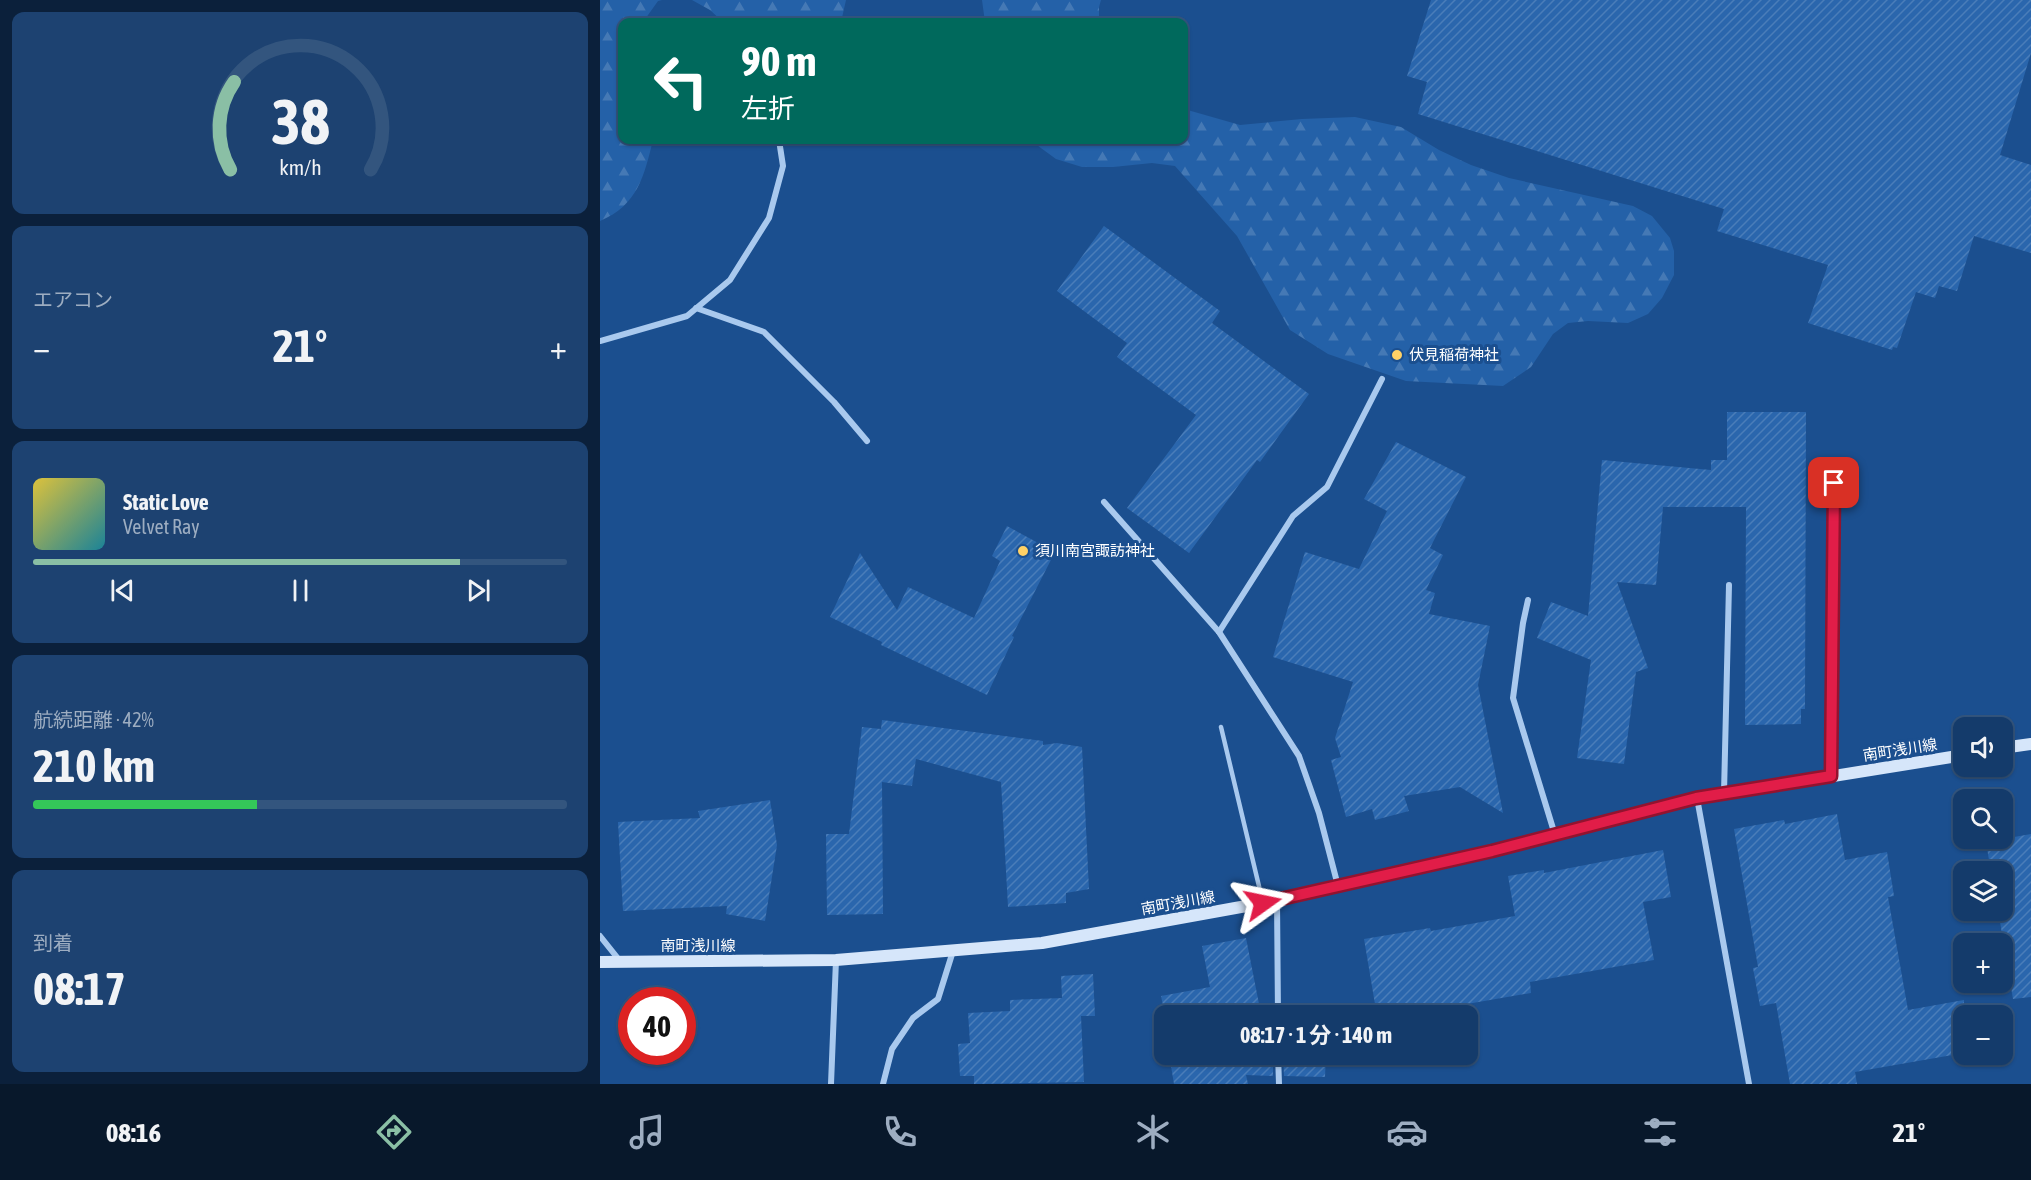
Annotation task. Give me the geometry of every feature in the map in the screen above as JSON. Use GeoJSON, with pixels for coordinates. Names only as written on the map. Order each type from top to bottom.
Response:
{"type":"FeatureCollection","features":[{"type":"Feature","properties":{"kind":"street"},"geometry":{"type":"LineString","coordinates":[[600,342],[687,316],[730,280],[769,218],[783,166],[780,144]]}},
{"type":"Feature","properties":{"kind":"street"},"geometry":{"type":"LineString","coordinates":[[696,308],[764,332],[834,402],[867,441]]}},
{"type":"Feature","properties":{"kind":"street"},"geometry":{"type":"LineString","coordinates":[[1219,632],[1293,516],[1327,487],[1382,379]]}},
{"type":"Feature","properties":{"kind":"street"},"geometry":{"type":"LineString","coordinates":[[1831,776],[1834,483]]}},
{"type":"Feature","properties":{"kind":"street"},"geometry":{"type":"LineString","coordinates":[[1104,502],[1219,632],[1299,756],[1319,813],[1338,886]]}},
{"type":"Feature","properties":{"kind":"street"},"geometry":{"type":"LineString","coordinates":[[1724,794],[1729,585]]}},
{"type":"Feature","properties":{"kind":"street"},"geometry":{"type":"LineString","coordinates":[[1528,600],[1513,698],[1555,835]]}},
{"type":"Feature","properties":{"kind":"street"},"geometry":{"type":"LineString","coordinates":[[2013,746],[2031,744]]}},
{"type":"Feature","properties":{"kind":"street","name":"南町浅川線"},"geometry":{"type":"LineString","coordinates":[[600,962],[836,960],[1042,943],[1277,900],[1555,835],[1696,798],[1953,757]]}},
{"type":"Feature","properties":{"kind":"street"},"geometry":{"type":"LineString","coordinates":[[1696,798],[1749,1084]]}},
{"type":"Feature","properties":{"kind":"street"},"geometry":{"type":"LineString","coordinates":[[1277,900],[1278,1005]]}},
{"type":"Feature","properties":{"kind":"street"},"geometry":{"type":"LineString","coordinates":[[600,936],[621,962]]}},
{"type":"Feature","properties":{"kind":"street"},"geometry":{"type":"LineString","coordinates":[[883,1084],[892,1049],[913,1018],[938,999],[954,950]]}},
{"type":"Feature","properties":{"kind":"street"},"geometry":{"type":"LineString","coordinates":[[831,1084],[836,960]]}},
{"type":"Feature","properties":{"kind":"street"},"geometry":{"type":"LineString","coordinates":[[1278,1065],[1279,1084]]}},
{"type":"Feature","properties":{"kind":"lane"},"geometry":{"type":"LineString","coordinates":[[1221,727],[1263,903]]}},
{"type":"Feature","properties":{"kind":"green space"},"geometry":{"type":"Polygon","coordinates":[[[600,0],[662,0],[658,1],[646,18],[618,18],[618,144],[652,144],[642,177],[631,198],[623,207],[600,221],[600,0]]]}},
{"type":"Feature","properties":{"kind":"green space"},"geometry":{"type":"Polygon","coordinates":[[[692,0],[846,0],[842,18],[719,18],[692,0]]]}},
{"type":"Feature","properties":{"kind":"green space"},"geometry":{"type":"Polygon","coordinates":[[[982,0],[1101,0],[1099,18],[984,18],[982,0]]]}},
{"type":"Feature","properties":{"kind":"green space"},"geometry":{"type":"Polygon","coordinates":[[[1188,110],[1240,125],[1355,117],[1401,127],[1439,150],[1471,165],[1509,178],[1633,206],[1652,216],[1670,238],[1674,251],[1674,275],[1662,298],[1648,314],[1628,323],[1588,321],[1568,323],[1553,334],[1531,367],[1503,386],[1406,381],[1328,354],[1290,330],[1237,236],[1175,166],[1152,163],[1082,167],[1056,159],[1035,144],[1188,144],[1188,110]]]}},
{"type":"Feature","properties":{"kind":"building"},"geometry":{"type":"Polygon","coordinates":[[[1431,0],[2031,0],[2031,53],[2000,155],[2031,165],[2031,253],[1974,236],[1957,291],[1939,286],[1935,298],[1916,292],[1897,348],[1893,347],[1892,350],[1808,323],[1828,265],[1717,231],[1724,209],[1418,114],[1427,82],[1407,76],[1431,0]]]}},
{"type":"Feature","properties":{"kind":"building"},"geometry":{"type":"Polygon","coordinates":[[[1104,226],[1220,311],[1212,323],[1309,394],[1260,462],[1257,460],[1189,553],[1127,508],[1196,415],[1117,357],[1127,343],[1057,291],[1104,226]]]}},
{"type":"Feature","properties":{"kind":"building"},"geometry":{"type":"Polygon","coordinates":[[[1727,412],[1806,412],[1805,709],[1801,709],[1801,724],[1745,725],[1746,507],[1663,507],[1656,585],[1617,582],[1648,668],[1636,672],[1624,764],[1577,758],[1591,660],[1537,638],[1551,602],[1588,616],[1602,460],[1711,470],[1711,460],[1727,460],[1727,412]]]}},
{"type":"Feature","properties":{"kind":"building"},"geometry":{"type":"Polygon","coordinates":[[[1396,442],[1466,477],[1430,548],[1443,555],[1426,590],[1435,593],[1429,614],[1490,626],[1478,685],[1503,813],[1460,787],[1404,796],[1409,811],[1375,820],[1372,809],[1346,817],[1331,760],[1341,757],[1335,738],[1353,682],[1273,657],[1305,552],[1359,569],[1387,511],[1364,499],[1396,442]]]}},
{"type":"Feature","properties":{"kind":"building"},"geometry":{"type":"Polygon","coordinates":[[[1007,526],[1055,552],[1012,636],[1014,637],[987,695],[881,645],[882,642],[830,617],[860,553],[897,610],[908,587],[974,618],[1000,561],[992,556],[1007,526]]]}},
{"type":"Feature","properties":{"kind":"building"},"geometry":{"type":"Polygon","coordinates":[[[882,720],[1043,741],[1043,745],[1057,743],[1082,747],[1089,889],[1066,893],[1066,903],[1008,907],[1001,782],[916,759],[912,786],[882,782],[883,914],[827,915],[826,834],[849,834],[862,727],[881,729],[882,720]]]}},
{"type":"Feature","properties":{"kind":"building"},"geometry":{"type":"Polygon","coordinates":[[[770,800],[777,845],[765,921],[726,914],[727,906],[623,911],[618,822],[700,818],[698,811],[770,800]]]}},
{"type":"Feature","properties":{"kind":"building"},"geometry":{"type":"Polygon","coordinates":[[[1837,814],[1845,860],[1887,852],[1894,896],[1888,897],[1908,1010],[1964,1000],[1964,1005],[1953,1005],[1953,1055],[1855,1072],[1857,1084],[1790,1084],[1776,1003],[1760,1006],[1753,968],[1758,967],[1734,829],[1784,820],[1785,824],[1837,814]]]}},
{"type":"Feature","properties":{"kind":"building"},"geometry":{"type":"Polygon","coordinates":[[[2031,834],[2031,997],[2013,999],[2013,933],[2002,933],[2000,921],[2013,921],[2013,861],[1989,861],[1987,849],[2013,849],[2013,837],[2031,834]]]}},
{"type":"Feature","properties":{"kind":"building"},"geometry":{"type":"Polygon","coordinates":[[[1663,850],[1671,897],[1643,902],[1654,960],[1530,982],[1531,993],[1461,1005],[1375,1005],[1364,939],[1430,928],[1431,931],[1515,916],[1508,876],[1544,870],[1544,873],[1663,850]]]}},
{"type":"Feature","properties":{"kind":"building"},"geometry":{"type":"Polygon","coordinates":[[[1246,938],[1259,1004],[1273,1005],[1163,1005],[1161,996],[1210,987],[1202,946],[1246,938]]]}},
{"type":"Feature","properties":{"kind":"building"},"geometry":{"type":"Polygon","coordinates":[[[1093,974],[1095,1016],[1081,1016],[1084,1082],[974,1084],[974,1076],[960,1076],[958,1044],[970,1043],[968,1013],[1010,1011],[1010,1000],[1062,998],[1061,976],[1093,974]]]}},
{"type":"Feature","properties":{"kind":"building"},"geometry":{"type":"Polygon","coordinates":[[[1283,1004],[1327,1004],[1327,1005],[1283,1004]]]}},
{"type":"Feature","properties":{"kind":"building"},"geometry":{"type":"Polygon","coordinates":[[[1171,1065],[1273,1065],[1273,1076],[1246,1075],[1248,1084],[1174,1084],[1171,1065]]]}},
{"type":"Feature","properties":{"kind":"building"},"geometry":{"type":"Polygon","coordinates":[[[1284,1065],[1326,1065],[1325,1077],[1284,1076],[1284,1065]]]}},
{"type":"Feature","properties":{"kind":"place","name":"伏見稲荷神社"},"geometry":{"type":"Point","coordinates":[1397,355]}},
{"type":"Feature","properties":{"kind":"place","name":"須川南宮諏訪神社"},"geometry":{"type":"Point","coordinates":[1023,551]}},
{"type":"Feature","properties":{"kind":"route"},"geometry":{"type":"LineString","coordinates":[[1263,903],[1492,851],[1696,798],[1831,776],[1834,483]]}}]}
